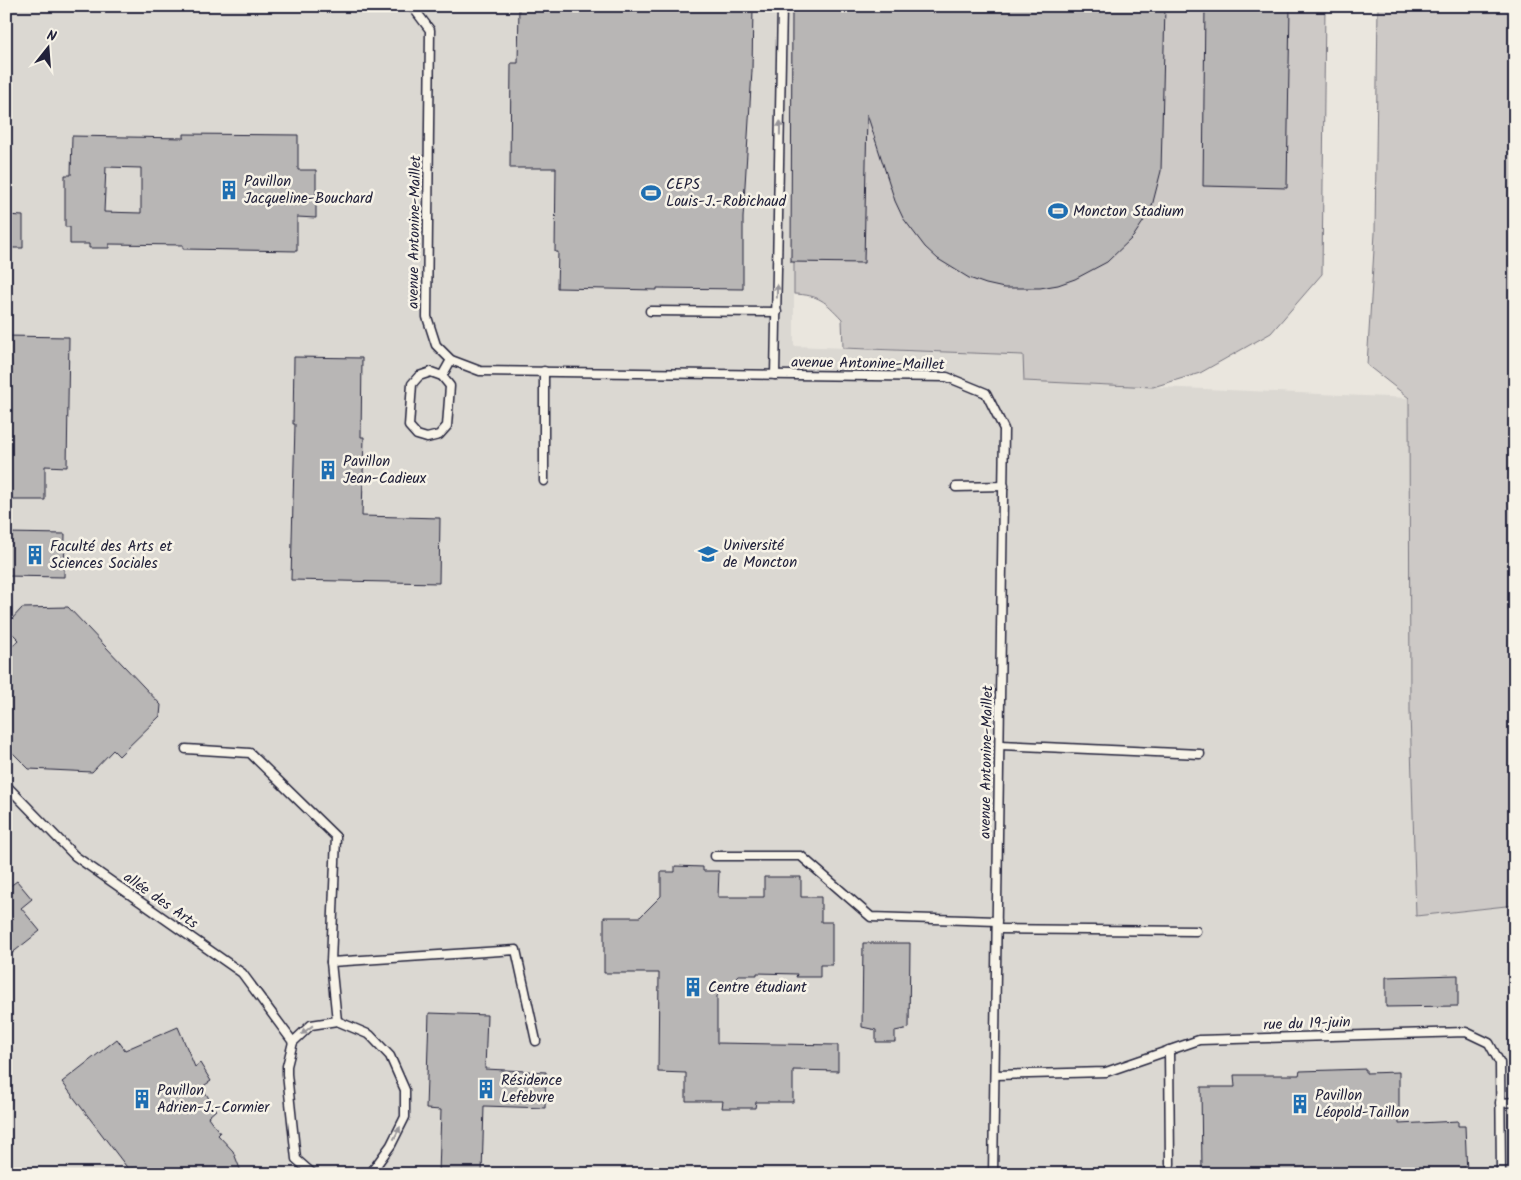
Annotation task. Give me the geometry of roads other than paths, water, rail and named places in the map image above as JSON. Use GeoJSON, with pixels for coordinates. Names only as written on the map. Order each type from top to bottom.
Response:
{"type":"FeatureCollection","features":[{"type":"Feature","properties":{"kind":"lane","name":"avenue Antonine-Maillet"},"geometry":{"type":"LineString","coordinates":[[412,6],[430,30],[427,317],[436,345],[451,360],[480,371],[947,377],[986,393],[1004,429],[993,1174]]}},
{"type":"Feature","properties":{"kind":"lane"},"geometry":{"type":"LineString","coordinates":[[776,375],[782,6]]}},
{"type":"Feature","properties":{"kind":"lane"},"geometry":{"type":"LineString","coordinates":[[650,311],[777,312]]}},
{"type":"Feature","properties":{"kind":"lane"},"geometry":{"type":"LineString","coordinates":[[442,376],[451,360]]}},
{"type":"Feature","properties":{"kind":"lane"},"geometry":{"type":"LineString","coordinates":[[431,372],[442,376],[450,386],[447,426],[439,435],[427,438],[417,435],[409,426],[412,384],[419,376],[431,372]]}},
{"type":"Feature","properties":{"kind":"lane"},"geometry":{"type":"LineString","coordinates":[[544,372],[544,481]]}},
{"type":"Feature","properties":{"kind":"lane"},"geometry":{"type":"LineString","coordinates":[[956,487],[1004,486]]}},
{"type":"Feature","properties":{"kind":"lane"},"geometry":{"type":"LineString","coordinates":[[1000,745],[1200,754]]}},
{"type":"Feature","properties":{"kind":"lane"},"geometry":{"type":"LineString","coordinates":[[186,749],[250,753],[336,837],[331,962],[337,1021]]}},
{"type":"Feature","properties":{"kind":"lane","name":"allée des Arts"},"geometry":{"type":"LineString","coordinates":[[6,785],[75,856],[242,973],[293,1042]]}},
{"type":"Feature","properties":{"kind":"lane"},"geometry":{"type":"LineString","coordinates":[[715,856],[801,856],[871,917],[997,925],[1196,931]]}},
{"type":"Feature","properties":{"kind":"lane"},"geometry":{"type":"LineString","coordinates":[[331,962],[516,950],[536,1041]]}},
{"type":"Feature","properties":{"kind":"lane"},"geometry":{"type":"LineString","coordinates":[[313,1174],[296,1159],[287,1074],[293,1042],[311,1025],[337,1021],[370,1035],[390,1056],[405,1090],[405,1117],[390,1145],[370,1174]]}},
{"type":"Feature","properties":{"kind":"lane","name":"rue du 19-juin"},"geometry":{"type":"LineString","coordinates":[[995,1075],[1106,1072],[1199,1040],[1466,1032],[1489,1043],[1500,1063],[1501,1174]]}},
{"type":"Feature","properties":{"kind":"lane"},"geometry":{"type":"LineString","coordinates":[[1169,1050],[1170,1164]]}},
{"type":"Feature","properties":{"kind":"lane"},"geometry":{"type":"LineString","coordinates":[[1500,1103],[1515,1102]]}},
{"type":"Feature","properties":{"kind":"place","name":"Pavillon Jacqueline-Bouchard"},"geometry":{"type":"Point","coordinates":[229,190]}},
{"type":"Feature","properties":{"kind":"place","name":"CEPS Louis-J.-Robichaud"},"geometry":{"type":"Point","coordinates":[651,193]}},
{"type":"Feature","properties":{"kind":"place","name":"Moncton Stadium"},"geometry":{"type":"Point","coordinates":[1058,211]}},
{"type":"Feature","properties":{"kind":"place","name":"Pavillon Jean-Cadieux"},"geometry":{"type":"Point","coordinates":[328,470]}},
{"type":"Feature","properties":{"kind":"place","name":"Université de Moncton"},"geometry":{"type":"Point","coordinates":[708,554]}},
{"type":"Feature","properties":{"kind":"place","name":"Faculté des Arts et Sciences Sociales"},"geometry":{"type":"Point","coordinates":[35,555]}},
{"type":"Feature","properties":{"kind":"place","name":"Centre étudiant"},"geometry":{"type":"Point","coordinates":[693,987]}},
{"type":"Feature","properties":{"kind":"place","name":"Résidence Lefebvre"},"geometry":{"type":"Point","coordinates":[486,1089]}},
{"type":"Feature","properties":{"kind":"place","name":"Pavillon Adrien-J.-Cormier"},"geometry":{"type":"Point","coordinates":[142,1099]}},
{"type":"Feature","properties":{"kind":"place","name":"Pavillon Léopold-Taillon"},"geometry":{"type":"Point","coordinates":[1300,1104]}}]}
